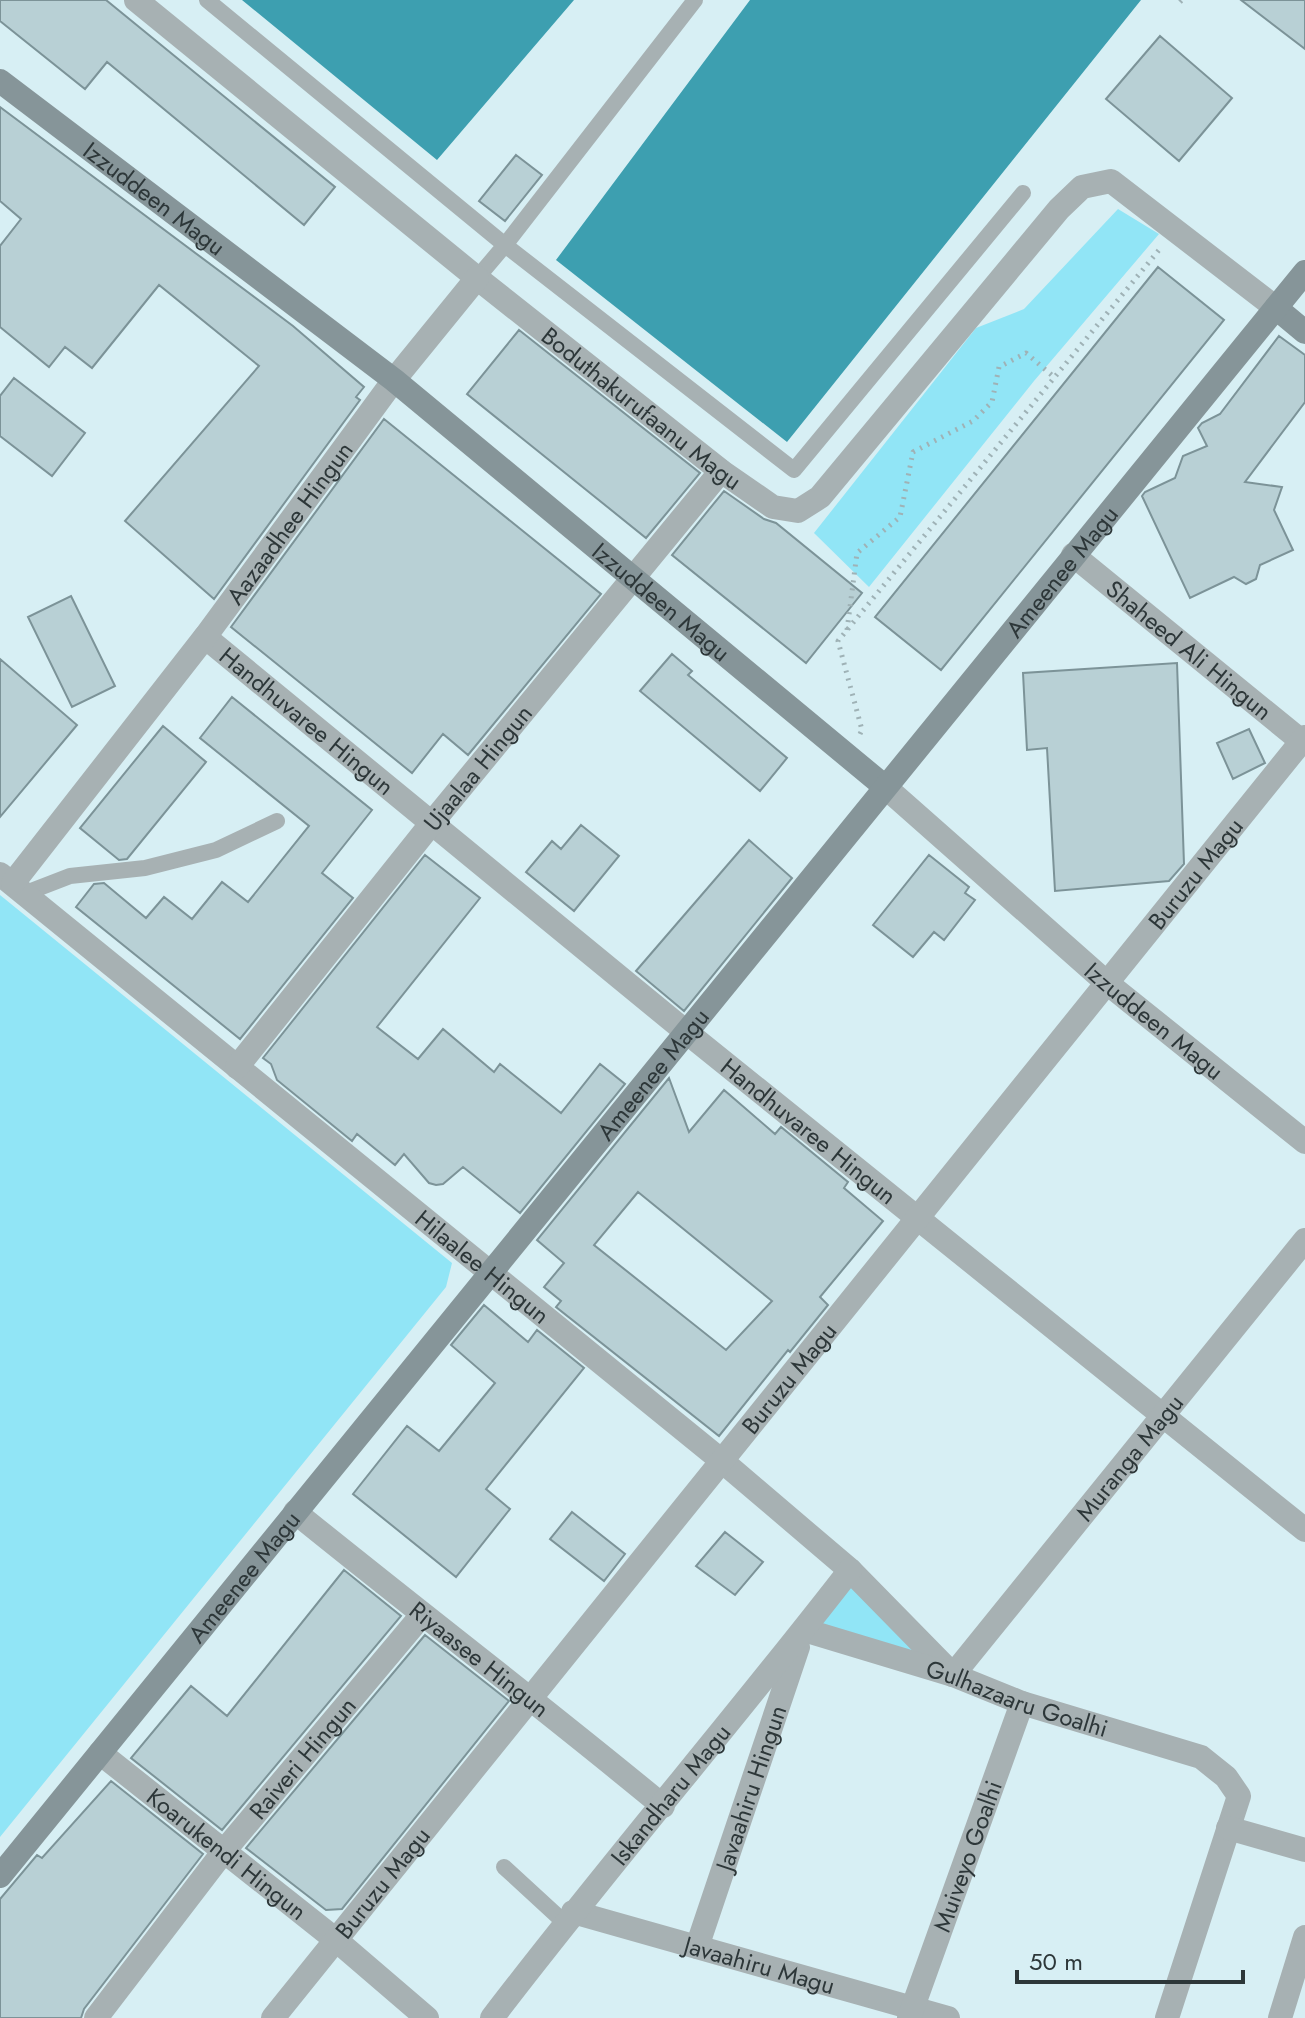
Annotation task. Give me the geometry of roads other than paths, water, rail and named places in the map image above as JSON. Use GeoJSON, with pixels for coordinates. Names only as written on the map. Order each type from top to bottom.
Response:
{"type":"FeatureCollection","features":[{"type":"Feature","properties":{"kind":"main road","name":"Izzuddeen Magu"},"geometry":{"type":"LineString","coordinates":[[0,81],[394,380],[884,786]]}},
{"type":"Feature","properties":{"kind":"main road","name":"Ameenee Magu"},"geometry":{"type":"LineString","coordinates":[[0,1876],[1305,272]]}},
{"type":"Feature","properties":{"kind":"main road"},"geometry":{"type":"LineString","coordinates":[[1276,308],[1305,332]]}},
{"type":"Feature","properties":{"kind":"street","name":"Boduthakurufaanu Magu"},"geometry":{"type":"LineString","coordinates":[[136,0],[477,278],[721,471],[773,507],[798,511],[820,497],[1059,209],[1082,187],[1111,181],[1276,308]]}},
{"type":"Feature","properties":{"kind":"street","name":"Aazaadhee Hingun"},"geometry":{"type":"LineString","coordinates":[[13,883],[205,637],[394,380],[477,278]]}},
{"type":"Feature","properties":{"kind":"street","name":"Ujaalaa Hingun"},"geometry":{"type":"LineString","coordinates":[[237,1067],[431,824],[721,471]]}},
{"type":"Feature","properties":{"kind":"street","name":"Shaheed Ali Hingun"},"geometry":{"type":"LineString","coordinates":[[1073,555],[1304,741]]}},
{"type":"Feature","properties":{"kind":"street","name":"Handhuvaree Hingun"},"geometry":{"type":"LineString","coordinates":[[205,637],[685,1031],[1305,1530]]}},
{"type":"Feature","properties":{"kind":"street","name":"Buruzu Magu"},"geometry":{"type":"LineString","coordinates":[[273,2018],[1304,741]]}},
{"type":"Feature","properties":{"kind":"street","name":"Izzuddeen Magu"},"geometry":{"type":"LineString","coordinates":[[884,786],[1107,983],[1305,1142]]}},
{"type":"Feature","properties":{"kind":"street","name":"Hilaalee Hingun"},"geometry":{"type":"LineString","coordinates":[[13,883],[722,1461],[850,1570],[953,1675]]}},
{"type":"Feature","properties":{"kind":"street","name":"Muranga Magu"},"geometry":{"type":"LineString","coordinates":[[953,1675],[1305,1240]]}},
{"type":"Feature","properties":{"kind":"street","name":"Riyaasee Hingun"},"geometry":{"type":"LineString","coordinates":[[295,1512],[663,1806]]}},
{"type":"Feature","properties":{"kind":"street","name":"Iskandharu Magu"},"geometry":{"type":"LineString","coordinates":[[492,2018],[850,1570]]}},
{"type":"Feature","properties":{"kind":"street","name":"Raiveri Hingun"},"geometry":{"type":"LineString","coordinates":[[96,2018],[224,1851],[422,1615]]}},
{"type":"Feature","properties":{"kind":"street","name":"Gulhazaaru Goalhi"},"geometry":{"type":"LineString","coordinates":[[804,1630],[953,1675],[1022,1703],[1201,1757],[1226,1777],[1239,1796],[1228,1828]]}},
{"type":"Feature","properties":{"kind":"street","name":"Javaahiru Hingun"},"geometry":{"type":"LineString","coordinates":[[697,1947],[804,1630]]}},
{"type":"Feature","properties":{"kind":"street","name":"Muiveyo Goalhi"},"geometry":{"type":"LineString","coordinates":[[911,2013],[1022,1703]]}},
{"type":"Feature","properties":{"kind":"street","name":"Koarukendi Hingun"},"geometry":{"type":"LineString","coordinates":[[100,1753],[336,1940],[427,2018]]}},
{"type":"Feature","properties":{"kind":"street"},"geometry":{"type":"LineString","coordinates":[[1167,2018],[1228,1828],[1305,1850]]}},
{"type":"Feature","properties":{"kind":"street","name":"Javaahiru Magu"},"geometry":{"type":"LineString","coordinates":[[569,1918],[697,1947],[911,2013],[948,2018]]}},
{"type":"Feature","properties":{"kind":"street"},"geometry":{"type":"LineString","coordinates":[[1280,2018],[1305,1937]]}},
{"type":"Feature","properties":{"kind":"lane"},"geometry":{"type":"LineString","coordinates":[[207,0],[505,245],[794,470],[1023,193]]}},
{"type":"Feature","properties":{"kind":"lane"},"geometry":{"type":"LineString","coordinates":[[477,278],[695,0]]}},
{"type":"Feature","properties":{"kind":"lane"},"geometry":{"type":"LineString","coordinates":[[13,883],[145,868],[216,850],[277,821]]}},
{"type":"Feature","properties":{"kind":"lane"},"geometry":{"type":"LineString","coordinates":[[504,1867],[569,1918]]}}]}
